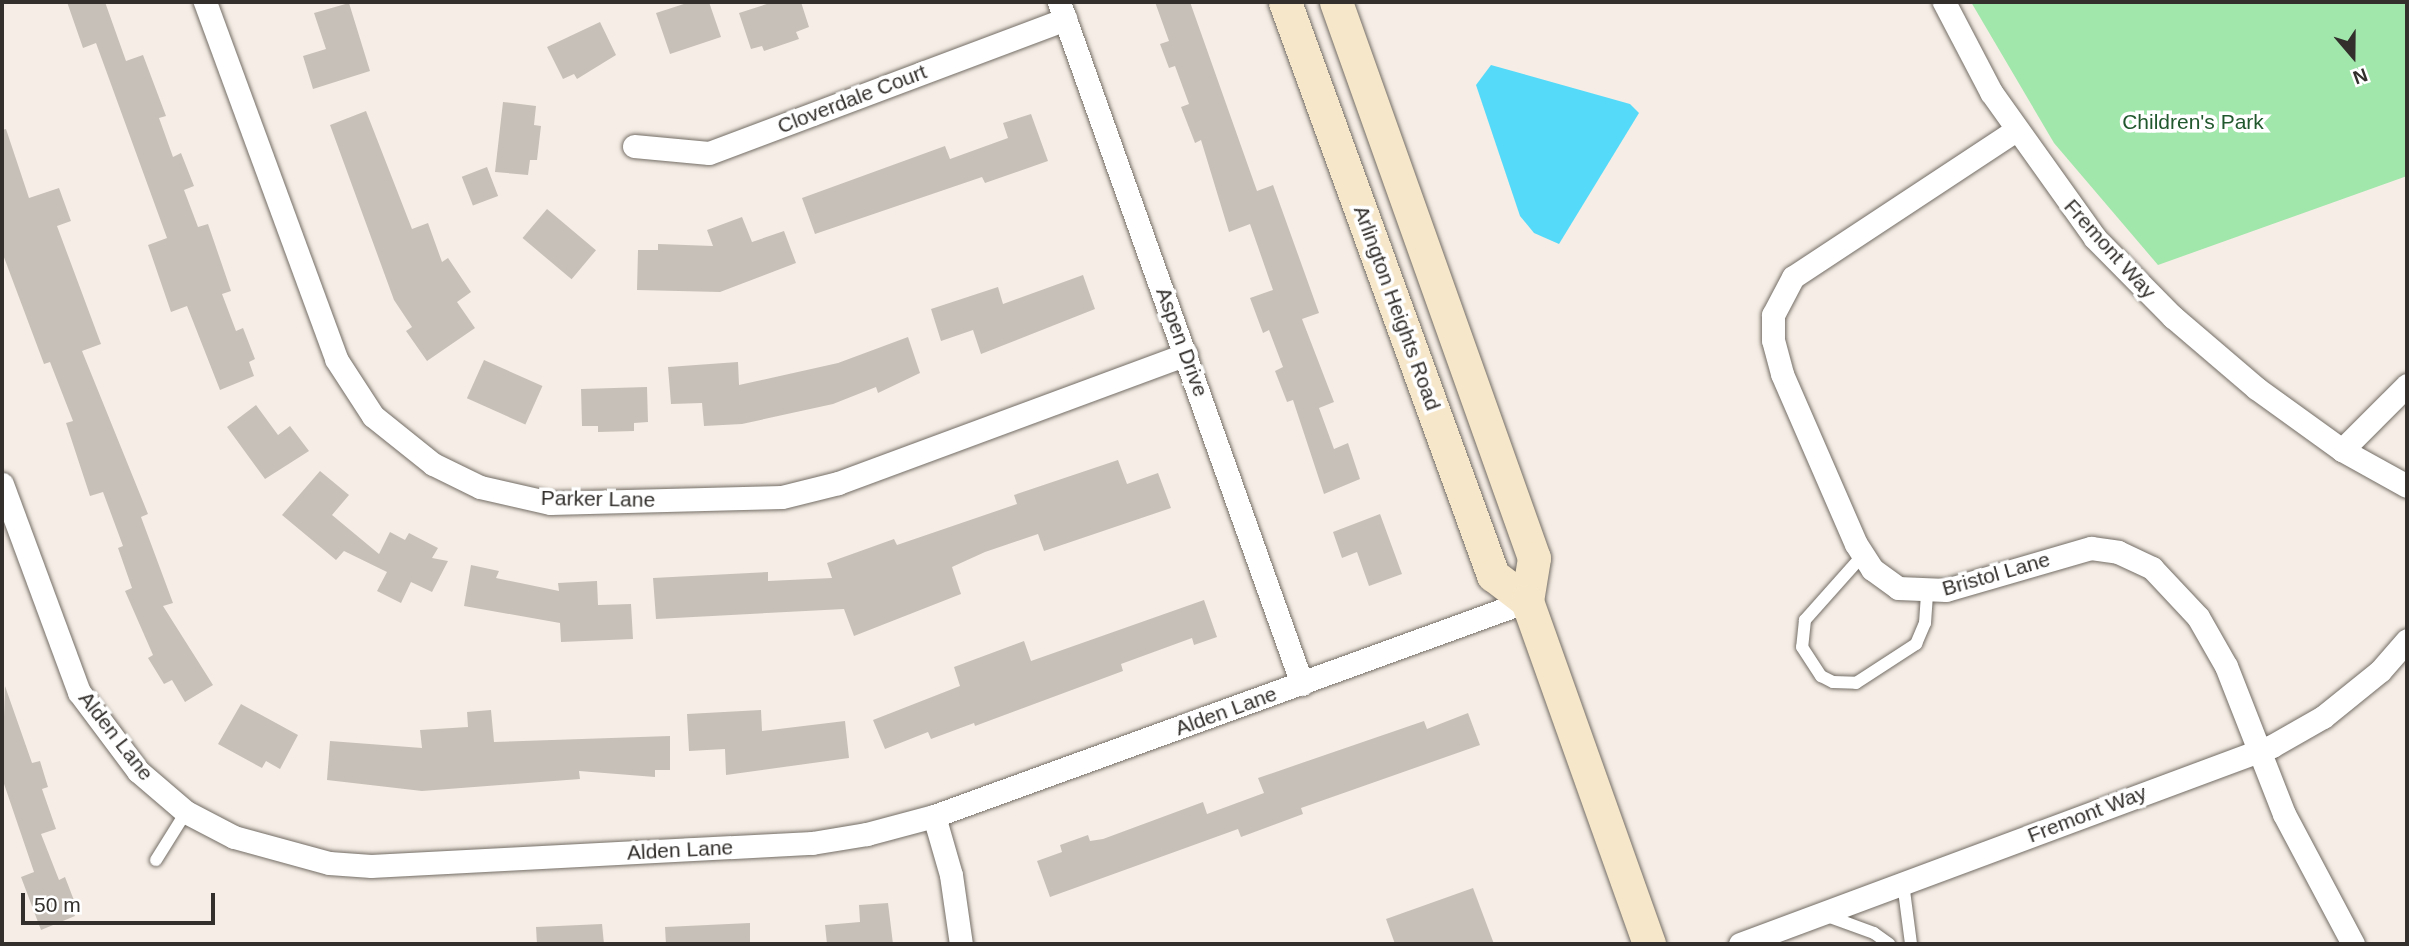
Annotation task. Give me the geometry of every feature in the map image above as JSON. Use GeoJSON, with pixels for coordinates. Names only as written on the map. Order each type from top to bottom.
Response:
{"type":"FeatureCollection","features":[{"type":"Feature","properties":{"kind":"main road","name":"Arlington Heights Road"},"geometry":{"type":"LineString","coordinates":[[1285,2],[1493,575],[1527,601]]}},
{"type":"Feature","properties":{"kind":"main road"},"geometry":{"type":"LineString","coordinates":[[1336,2],[1534,558],[1527,601],[1649,944]]}},
{"type":"Feature","properties":{"kind":"street","name":"Parker Lane"},"geometry":{"type":"LineString","coordinates":[[205,2],[336,359],[373,416],[433,464],[480,486],[550,503],[782,497],[838,483],[1186,354]]}},
{"type":"Feature","properties":{"kind":"street","name":"Fremont Way"},"geometry":{"type":"LineString","coordinates":[[1944,2],[2016,130],[2095,238],[2173,317],[2256,388],[2342,450],[2407,486]]}},
{"type":"Feature","properties":{"kind":"street","name":"Aspen Drive"},"geometry":{"type":"LineString","coordinates":[[1063,11],[1302,684]]}},
{"type":"Feature","properties":{"kind":"street","name":"Cloverdale Court"},"geometry":{"type":"LineString","coordinates":[[634,146],[709,153],[1063,11]]}},
{"type":"Feature","properties":{"kind":"street","name":"Bristol Lane"},"geometry":{"type":"LineString","coordinates":[[2016,130],[1818,256],[1793,276],[1775,305],[1773,327],[1778,363],[1862,556],[1888,582],[1927,593],[2091,548],[2118,552],[2152,568],[2199,617],[2226,666],[2257,751],[2284,814],[2353,944]]}},
{"type":"Feature","properties":{"kind":"street"},"geometry":{"type":"LineString","coordinates":[[2342,450],[2407,385]]}},
{"type":"Feature","properties":{"kind":"street","name":"Alden Lane"},"geometry":{"type":"LineString","coordinates":[[2,484],[79,692],[138,771],[186,812],[234,837],[277,852],[371,866],[812,844],[934,816],[1527,601]]}},
{"type":"Feature","properties":{"kind":"street","name":"Fremont Way"},"geometry":{"type":"LineString","coordinates":[[1740,944],[2257,751],[2323,717],[2380,671],[2407,640]]}},
{"type":"Feature","properties":{"kind":"street"},"geometry":{"type":"LineString","coordinates":[[934,816],[951,875],[961,944]]}},
{"type":"Feature","properties":{"kind":"lane"},"geometry":{"type":"LineString","coordinates":[[1862,556],[1805,620],[1802,647],[1821,676],[1833,682],[1856,683],[1916,644],[1925,623],[1927,593]]}},
{"type":"Feature","properties":{"kind":"lane"},"geometry":{"type":"LineString","coordinates":[[156,860],[186,812]]}},
{"type":"Feature","properties":{"kind":"lane"},"geometry":{"type":"LineString","coordinates":[[1903,883],[1911,944]]}},
{"type":"Feature","properties":{"kind":"lane"},"geometry":{"type":"LineString","coordinates":[[1822,914],[1874,933],[1889,944]]}},
{"type":"Feature","properties":{"kind":"green space","name":"Children's Park"},"geometry":{"type":"Polygon","coordinates":[[[1971,2],[2407,2],[2407,176],[2158,265],[2054,143],[1971,2]]]}},
{"type":"Feature","properties":{"kind":"water"},"geometry":{"type":"Polygon","coordinates":[[[1491,65],[1630,104],[1639,113],[1559,244],[1534,233],[1520,216],[1476,85],[1491,65]]]}},
{"type":"Feature","properties":{"kind":"building"},"geometry":{"type":"Polygon","coordinates":[[[67,2],[105,2],[126,61],[143,55],[166,116],[159,118],[173,157],[181,153],[194,186],[184,190],[198,227],[208,224],[231,291],[222,294],[236,331],[243,328],[255,359],[249,362],[254,376],[220,390],[187,306],[171,312],[148,245],[167,238],[96,43],[83,48],[67,2]]]}},
{"type":"Feature","properties":{"kind":"building"},"geometry":{"type":"Polygon","coordinates":[[[690,2],[709,2],[721,37],[670,54],[656,13],[690,2]]]}},
{"type":"Feature","properties":{"kind":"building"},"geometry":{"type":"Polygon","coordinates":[[[773,2],[801,2],[809,27],[796,32],[799,39],[764,51],[762,46],[751,49],[739,13],[773,2]]]}},
{"type":"Feature","properties":{"kind":"building"},"geometry":{"type":"Polygon","coordinates":[[[1155,2],[1190,2],[1257,191],[1273,185],[1319,313],[1302,319],[1334,402],[1319,408],[1334,449],[1348,443],[1360,479],[1324,494],[1293,400],[1287,402],[1275,371],[1283,367],[1269,330],[1263,333],[1250,298],[1273,290],[1250,224],[1229,232],[1201,140],[1195,143],[1181,107],[1189,104],[1175,66],[1169,68],[1160,44],[1169,41],[1155,2]]]}},
{"type":"Feature","properties":{"kind":"building"},"geometry":{"type":"Polygon","coordinates":[[[349,3],[370,71],[313,89],[303,56],[326,49],[314,13],[349,3]]]}},
{"type":"Feature","properties":{"kind":"building"},"geometry":{"type":"Polygon","coordinates":[[[600,22],[616,55],[577,79],[574,74],[563,79],[547,47],[600,22]]]}},
{"type":"Feature","properties":{"kind":"building"},"geometry":{"type":"Polygon","coordinates":[[[503,102],[536,106],[534,125],[541,126],[537,160],[530,160],[528,175],[495,172],[503,102]]]}},
{"type":"Feature","properties":{"kind":"building"},"geometry":{"type":"Polygon","coordinates":[[[366,111],[412,229],[428,223],[442,262],[448,258],[471,292],[457,302],[475,328],[427,361],[406,331],[412,327],[394,300],[330,125],[366,111]]]}},
{"type":"Feature","properties":{"kind":"building"},"geometry":{"type":"Polygon","coordinates":[[[1031,114],[1048,161],[985,183],[982,177],[815,234],[802,198],[945,146],[950,159],[1008,138],[1003,123],[1031,114]]]}},
{"type":"Feature","properties":{"kind":"building"},"geometry":{"type":"Polygon","coordinates":[[[6,129],[29,198],[59,188],[71,221],[57,226],[101,344],[82,351],[148,514],[141,517],[173,603],[163,606],[213,685],[185,702],[172,680],[164,684],[148,658],[153,655],[125,591],[132,588],[118,548],[123,546],[103,492],[90,496],[66,423],[73,421],[50,362],[44,364],[2,252],[2,130],[6,129]]]}},
{"type":"Feature","properties":{"kind":"building"},"geometry":{"type":"Polygon","coordinates":[[[487,167],[498,196],[473,206],[462,177],[487,167]]]}},
{"type":"Feature","properties":{"kind":"building"},"geometry":{"type":"Polygon","coordinates":[[[547,209],[596,250],[572,279],[523,238],[547,209]]]}},
{"type":"Feature","properties":{"kind":"building"},"geometry":{"type":"Polygon","coordinates":[[[742,217],[752,242],[784,231],[796,263],[720,292],[637,290],[638,250],[658,250],[658,244],[713,246],[707,230],[742,217]]]}},
{"type":"Feature","properties":{"kind":"building"},"geometry":{"type":"Polygon","coordinates":[[[1083,275],[1095,309],[981,354],[973,330],[941,341],[931,309],[998,287],[1003,304],[1083,275]]]}},
{"type":"Feature","properties":{"kind":"building"},"geometry":{"type":"Polygon","coordinates":[[[908,337],[920,373],[878,393],[876,387],[833,404],[742,424],[704,426],[702,403],[671,404],[668,367],[738,362],[739,385],[838,363],[908,337]]]}},
{"type":"Feature","properties":{"kind":"building"},"geometry":{"type":"Polygon","coordinates":[[[484,360],[542,386],[525,424],[467,398],[484,360]]]}},
{"type":"Feature","properties":{"kind":"building"},"geometry":{"type":"Polygon","coordinates":[[[647,387],[648,422],[634,423],[634,431],[598,432],[598,426],[582,426],[581,389],[647,387]]]}},
{"type":"Feature","properties":{"kind":"building"},"geometry":{"type":"Polygon","coordinates":[[[256,405],[278,435],[290,426],[309,451],[265,479],[227,427],[256,405]]]}},
{"type":"Feature","properties":{"kind":"building"},"geometry":{"type":"Polygon","coordinates":[[[1118,460],[1127,484],[1158,473],[1171,508],[1044,551],[1038,534],[985,552],[952,567],[961,594],[854,636],[844,609],[656,619],[653,578],[768,572],[768,581],[832,578],[827,563],[894,539],[897,545],[1017,504],[1014,495],[1118,460]]]}},
{"type":"Feature","properties":{"kind":"building"},"geometry":{"type":"Polygon","coordinates":[[[320,471],[349,495],[332,515],[379,554],[390,532],[405,540],[409,533],[438,548],[432,558],[448,561],[432,592],[411,582],[401,603],[377,591],[387,572],[344,551],[336,560],[282,515],[320,471]]]}},
{"type":"Feature","properties":{"kind":"building"},"geometry":{"type":"Polygon","coordinates":[[[1380,514],[1402,574],[1369,586],[1357,552],[1342,558],[1333,532],[1380,514]]]}},
{"type":"Feature","properties":{"kind":"building"},"geometry":{"type":"Polygon","coordinates":[[[471,565],[499,571],[496,578],[559,591],[558,583],[597,581],[598,605],[631,604],[633,639],[561,642],[560,623],[464,606],[471,565]]]}},
{"type":"Feature","properties":{"kind":"building"},"geometry":{"type":"Polygon","coordinates":[[[1204,600],[1217,637],[1194,645],[1192,638],[1121,664],[1123,671],[975,726],[974,723],[931,739],[928,732],[885,749],[873,720],[960,686],[954,667],[1024,641],[1031,661],[1204,600]]]}},
{"type":"Feature","properties":{"kind":"building"},"geometry":{"type":"Polygon","coordinates":[[[5,686],[32,763],[40,761],[48,787],[42,789],[56,829],[41,834],[59,880],[65,877],[75,903],[70,904],[75,916],[41,930],[21,877],[34,872],[2,778],[5,686]]]}},
{"type":"Feature","properties":{"kind":"building"},"geometry":{"type":"Polygon","coordinates":[[[241,704],[298,735],[280,769],[266,761],[262,768],[218,744],[241,704]]]}},
{"type":"Feature","properties":{"kind":"building"},"geometry":{"type":"Polygon","coordinates":[[[491,710],[494,742],[670,736],[670,770],[655,770],[655,777],[579,771],[580,779],[422,791],[327,780],[330,741],[422,748],[420,730],[468,727],[467,712],[491,710]]]}},
{"type":"Feature","properties":{"kind":"building"},"geometry":{"type":"Polygon","coordinates":[[[761,710],[762,731],[845,721],[849,758],[726,775],[725,749],[689,751],[687,714],[761,710]]]}},
{"type":"Feature","properties":{"kind":"building"},"geometry":{"type":"Polygon","coordinates":[[[1468,713],[1480,745],[1301,808],[1303,814],[1241,837],[1238,829],[1050,897],[1037,861],[1062,852],[1060,845],[1088,835],[1090,841],[1103,839],[1203,802],[1207,814],[1264,793],[1258,778],[1424,721],[1427,729],[1468,713]]]}},
{"type":"Feature","properties":{"kind":"building"},"geometry":{"type":"Polygon","coordinates":[[[1473,888],[1494,944],[1395,944],[1386,919],[1473,888]]]}},
{"type":"Feature","properties":{"kind":"building"},"geometry":{"type":"Polygon","coordinates":[[[888,903],[893,944],[827,944],[825,925],[860,922],[859,905],[888,903]]]}},
{"type":"Feature","properties":{"kind":"building"},"geometry":{"type":"Polygon","coordinates":[[[750,923],[750,944],[666,944],[665,927],[750,923]]]}},
{"type":"Feature","properties":{"kind":"building"},"geometry":{"type":"Polygon","coordinates":[[[602,924],[604,944],[537,944],[536,927],[602,924]]]}}]}
